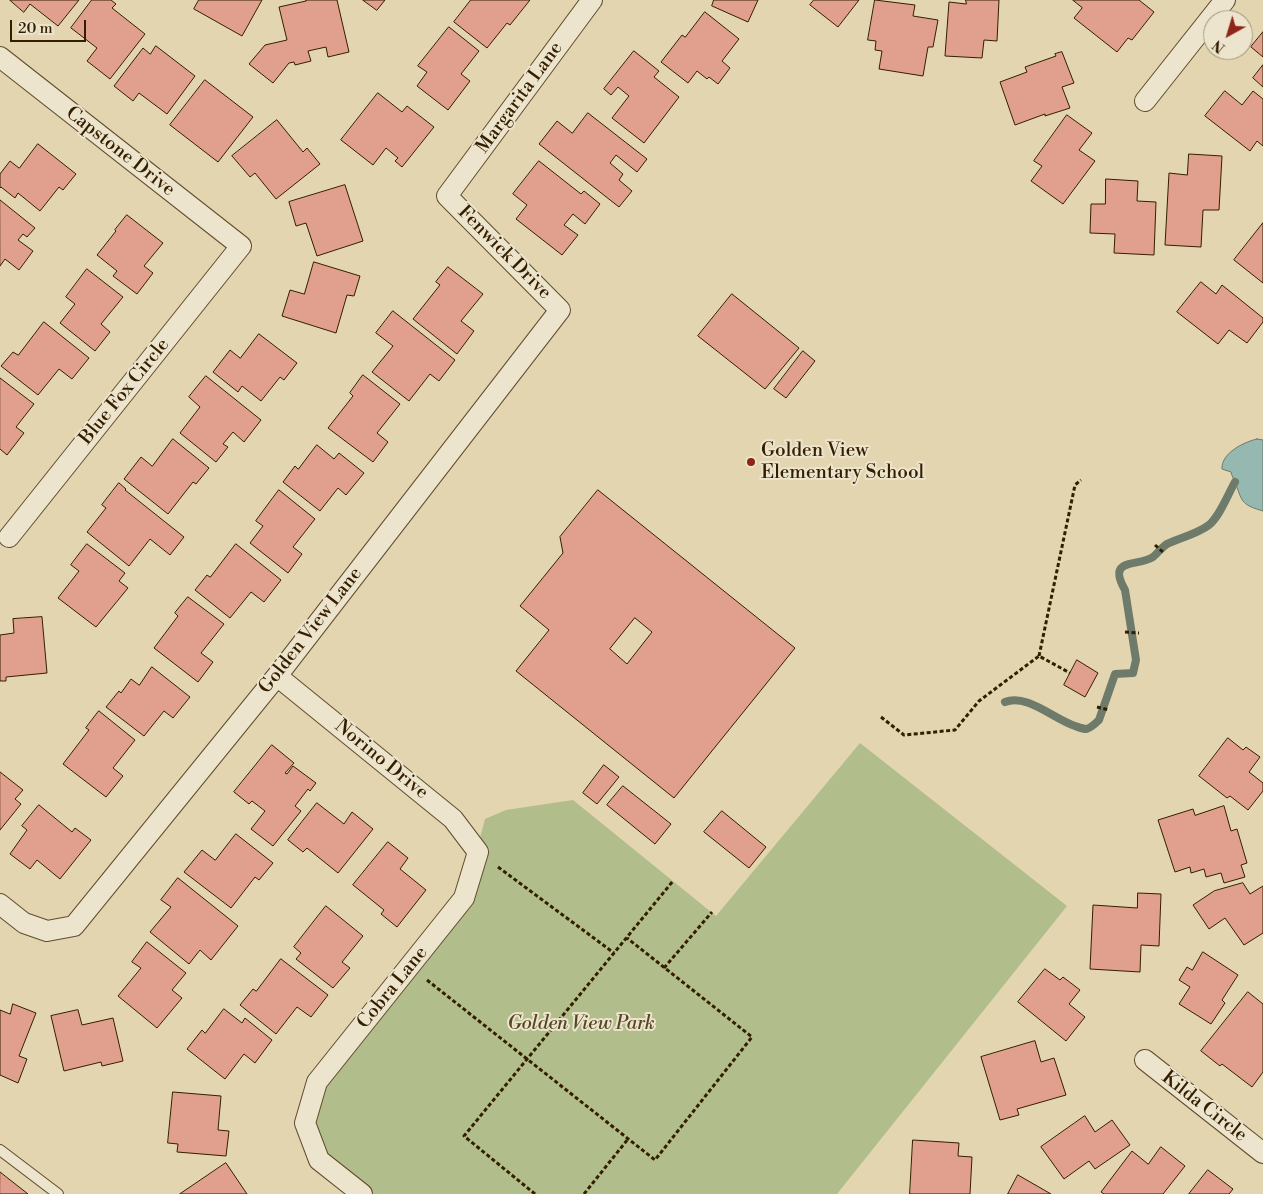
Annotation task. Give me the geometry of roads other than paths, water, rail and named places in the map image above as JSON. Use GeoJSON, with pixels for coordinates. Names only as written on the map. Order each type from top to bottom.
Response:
{"type":"FeatureCollection","features":[{"type":"Feature","properties":{"kind":"street","name":"Margarita Lane"},"geometry":{"type":"LineString","coordinates":[[447,196],[592,0]]}},
{"type":"Feature","properties":{"kind":"street"},"geometry":{"type":"LineString","coordinates":[[1145,101],[1225,0]]}},
{"type":"Feature","properties":{"kind":"street","name":"Capstone Drive"},"geometry":{"type":"LineString","coordinates":[[3,65],[241,246]]}},
{"type":"Feature","properties":{"kind":"street","name":"Fenwick Drive"},"geometry":{"type":"LineString","coordinates":[[447,196],[560,310]]}},
{"type":"Feature","properties":{"kind":"street","name":"Blue Fox Circle"},"geometry":{"type":"LineString","coordinates":[[9,537],[241,246]]}},
{"type":"Feature","properties":{"kind":"street","name":"Golden View Lane"},"geometry":{"type":"LineString","coordinates":[[0,904],[24,923],[47,931],[74,926],[277,676],[560,310]]}},
{"type":"Feature","properties":{"kind":"street","name":"Norino Drive"},"geometry":{"type":"LineString","coordinates":[[277,676],[453,819],[478,852]]}},
{"type":"Feature","properties":{"kind":"street","name":"Cobra Lane"},"geometry":{"type":"LineString","coordinates":[[362,1194],[319,1160],[306,1123],[317,1082],[411,967],[464,898],[478,852]]}},
{"type":"Feature","properties":{"kind":"street","name":"Kilda Circle"},"geometry":{"type":"LineString","coordinates":[[1146,1060],[1263,1153]]}},
{"type":"Feature","properties":{"kind":"lane"},"geometry":{"type":"LineString","coordinates":[[0,1150],[58,1194]]}},
{"type":"Feature","properties":{"kind":"water"},"geometry":{"type":"Polygon","coordinates":[[[1257,439],[1263,440],[1263,511],[1251,507],[1244,502],[1231,472],[1222,469],[1225,458],[1229,453],[1257,439]]]}},
{"type":"Feature","properties":{"kind":"waterway"},"geometry":{"type":"LineString","coordinates":[[1005,702],[1013,700],[1031,704],[1067,723],[1083,729],[1090,728],[1096,723],[1099,720],[1115,674],[1133,673],[1136,660],[1125,590],[1120,580],[1119,572],[1126,565],[1147,560],[1167,544],[1209,525],[1220,511],[1235,482]]}},
{"type":"Feature","properties":{"kind":"place","name":"Golden View Elementary School"},"geometry":{"type":"Point","coordinates":[751,462]}},
{"type":"Feature","properties":{"kind":"park label","name":"Golden View Park"},"geometry":{"type":"Point","coordinates":[581,1024]}}]}
